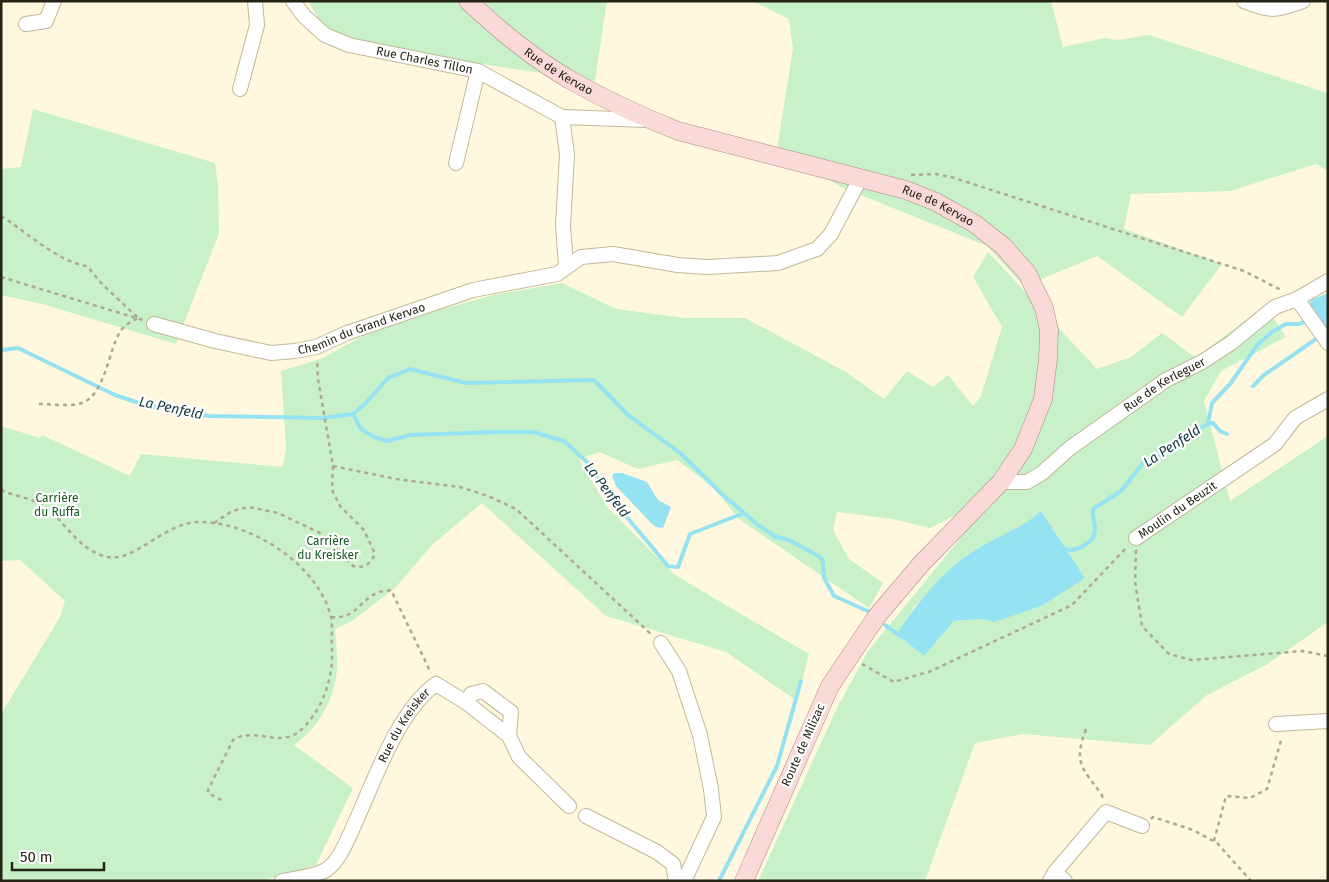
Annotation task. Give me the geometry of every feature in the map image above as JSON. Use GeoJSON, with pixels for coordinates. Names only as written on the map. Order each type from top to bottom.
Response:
{"type":"FeatureCollection","features":[{"type":"Feature","properties":{"kind":"main road","name":"Rue de Kervao"},"geometry":{"type":"LineString","coordinates":[[468,1],[504,34],[573,82],[678,131],[906,190],[936,202],[976,224],[1003,246],[1027,273],[1044,308],[1049,330],[1048,359],[1043,399],[1022,449],[1001,482],[922,563],[877,616]]}},
{"type":"Feature","properties":{"kind":"main road","name":"Route de Milizac"},"geometry":{"type":"LineString","coordinates":[[744,881],[830,686],[877,616]]}},
{"type":"Feature","properties":{"kind":"street"},"geometry":{"type":"LineString","coordinates":[[26,24],[46,21],[54,1]]}},
{"type":"Feature","properties":{"kind":"street"},"geometry":{"type":"LineString","coordinates":[[240,89],[257,26],[255,1]]}},
{"type":"Feature","properties":{"kind":"street","name":"Rue Charles Tillon"},"geometry":{"type":"LineString","coordinates":[[293,1],[304,16],[325,35],[349,45],[478,71],[562,117]]}},
{"type":"Feature","properties":{"kind":"street"},"geometry":{"type":"LineString","coordinates":[[1244,1],[1264,9],[1280,10],[1303,1]]}},
{"type":"Feature","properties":{"kind":"street"},"geometry":{"type":"LineString","coordinates":[[456,163],[478,71]]}},
{"type":"Feature","properties":{"kind":"street"},"geometry":{"type":"LineString","coordinates":[[566,266],[563,226],[567,154],[562,117],[652,120]]}},
{"type":"Feature","properties":{"kind":"street","name":"Chemin du Grand Kervao"},"geometry":{"type":"LineString","coordinates":[[154,324],[215,341],[271,353],[295,352],[316,347],[347,333],[464,293],[557,274],[581,256],[613,254],[678,265],[707,267],[778,263],[817,250],[831,234],[860,179]]}},
{"type":"Feature","properties":{"kind":"street","name":"Rue de Kerleguer"},"geometry":{"type":"LineString","coordinates":[[1001,482],[1027,482],[1042,473],[1078,442],[1166,380],[1202,362],[1231,343],[1275,307],[1297,299],[1328,281]]}},
{"type":"Feature","properties":{"kind":"street"},"geometry":{"type":"LineString","coordinates":[[1297,299],[1319,330]]}},
{"type":"Feature","properties":{"kind":"street","name":"Moulin du Beuzit"},"geometry":{"type":"LineString","coordinates":[[1136,538],[1275,444],[1295,418],[1328,399]]}},
{"type":"Feature","properties":{"kind":"street"},"geometry":{"type":"LineString","coordinates":[[661,643],[679,671],[700,735],[714,816],[684,881]]}},
{"type":"Feature","properties":{"kind":"street","name":"Rue du Kreisker"},"geometry":{"type":"LineString","coordinates":[[282,881],[320,878],[339,856],[391,743],[424,692],[436,684],[467,703],[508,736],[519,757],[570,806]]}},
{"type":"Feature","properties":{"kind":"street"},"geometry":{"type":"LineString","coordinates":[[467,703],[471,694],[483,691],[510,712],[508,736]]}},
{"type":"Feature","properties":{"kind":"street"},"geometry":{"type":"LineString","coordinates":[[1281,724],[1328,721]]}},
{"type":"Feature","properties":{"kind":"street"},"geometry":{"type":"LineString","coordinates":[[1057,878],[1106,812],[1142,826]]}},
{"type":"Feature","properties":{"kind":"street"},"geometry":{"type":"LineString","coordinates":[[586,816],[657,852],[673,864],[676,881]]}},
{"type":"Feature","properties":{"kind":"path"},"geometry":{"type":"LineString","coordinates":[[907,175],[936,174],[950,177],[1180,250],[1244,271],[1297,299]]}},
{"type":"Feature","properties":{"kind":"path"},"geometry":{"type":"LineString","coordinates":[[1,216],[53,252],[77,264],[88,266],[102,284],[138,318]]}},
{"type":"Feature","properties":{"kind":"path"},"geometry":{"type":"LineString","coordinates":[[1,277],[138,318]]}},
{"type":"Feature","properties":{"kind":"path"},"geometry":{"type":"LineString","coordinates":[[39,404],[80,404],[87,401],[101,382],[119,333],[125,325],[138,318]]}},
{"type":"Feature","properties":{"kind":"path"},"geometry":{"type":"LineString","coordinates":[[214,523],[232,511],[250,507],[278,513],[320,533],[353,566],[360,568],[370,564],[376,554],[364,530],[340,506],[332,490],[333,466],[318,380],[316,347]]}},
{"type":"Feature","properties":{"kind":"path"},"geometry":{"type":"LineString","coordinates":[[333,466],[396,479],[460,487],[488,496],[516,509],[661,643]]}},
{"type":"Feature","properties":{"kind":"path"},"geometry":{"type":"LineString","coordinates":[[1,490],[40,504],[86,547],[109,558],[123,557],[175,526],[196,522],[214,523],[246,533],[277,547],[297,562],[313,580],[331,618],[332,664],[321,704],[299,732],[288,737],[278,739],[249,735],[233,740],[208,790],[208,793],[225,802]]}},
{"type":"Feature","properties":{"kind":"path"},"geometry":{"type":"LineString","coordinates":[[850,657],[894,682],[931,671],[1072,605],[1136,538]]}},
{"type":"Feature","properties":{"kind":"path","name":"Moulin du Beuzit"},"geometry":{"type":"LineString","coordinates":[[1136,538],[1135,582],[1142,626],[1169,654],[1192,660],[1303,651],[1328,656]]}},
{"type":"Feature","properties":{"kind":"path"},"geometry":{"type":"LineString","coordinates":[[331,618],[340,618],[353,612],[378,592],[391,590],[436,684]]}},
{"type":"Feature","properties":{"kind":"path"},"geometry":{"type":"LineString","coordinates":[[1214,841],[1226,796],[1250,798],[1267,789],[1281,724]]}},
{"type":"Feature","properties":{"kind":"path"},"geometry":{"type":"LineString","coordinates":[[1086,730],[1078,750],[1080,764],[1102,795],[1106,812]]}},
{"type":"Feature","properties":{"kind":"path"},"geometry":{"type":"LineString","coordinates":[[1142,826],[1153,817],[1193,830],[1214,841],[1251,881]]}},
{"type":"Feature","properties":{"kind":"green space"},"geometry":{"type":"Polygon","coordinates":[[[308,1],[607,1],[595,81],[388,50],[324,28],[308,1]]]}},
{"type":"Feature","properties":{"kind":"green space"},"geometry":{"type":"Polygon","coordinates":[[[752,1],[1051,1],[1063,47],[1105,38],[1117,40],[1149,35],[1327,93],[1328,171],[1316,164],[1230,191],[1131,194],[1124,229],[1222,264],[1182,317],[1097,256],[1024,286],[987,246],[841,187],[777,149],[793,49],[789,19],[752,1]]]}},
{"type":"Feature","properties":{"kind":"green space"},"geometry":{"type":"Polygon","coordinates":[[[33,109],[215,163],[218,186],[219,233],[176,344],[42,304],[1,295],[1,169],[21,167],[33,109]]]}},
{"type":"Feature","properties":{"kind":"green space"},"geometry":{"type":"Polygon","coordinates":[[[988,252],[1097,369],[1131,357],[1162,333],[1196,358],[1265,305],[1286,337],[1221,371],[1204,401],[1230,501],[1328,436],[1328,622],[1266,665],[1207,695],[1150,745],[1023,734],[975,743],[925,881],[758,881],[836,710],[868,651],[972,524],[958,514],[930,528],[893,519],[837,512],[833,530],[849,559],[883,583],[869,608],[740,520],[713,487],[677,460],[638,469],[599,452],[579,459],[607,507],[675,575],[809,654],[797,701],[726,652],[606,616],[482,503],[431,546],[395,588],[352,621],[335,629],[337,663],[333,690],[318,721],[294,745],[353,788],[316,865],[262,881],[1,881],[1,714],[60,617],[65,601],[20,560],[1,561],[1,426],[40,438],[42,435],[130,476],[141,454],[283,467],[286,449],[281,371],[323,358],[357,339],[411,318],[493,295],[562,283],[616,309],[685,318],[745,318],[846,372],[884,399],[907,371],[933,387],[948,375],[973,406],[981,396],[1002,327],[973,277],[988,252]],[[1041,511],[1030,522],[976,549],[957,564],[915,606],[898,634],[924,656],[954,621],[982,619],[994,622],[1085,578],[1041,511]]]}},
{"type":"Feature","properties":{"kind":"water"},"geometry":{"type":"Polygon","coordinates":[[[1328,293],[1328,332],[1309,306],[1311,300],[1328,293]]]}},
{"type":"Feature","properties":{"kind":"water"},"geometry":{"type":"Polygon","coordinates":[[[614,473],[622,473],[647,482],[658,500],[671,507],[663,528],[652,524],[616,486],[612,476],[614,473]]]}},
{"type":"Feature","properties":{"kind":"water"},"geometry":{"type":"Polygon","coordinates":[[[1041,511],[1085,578],[1043,605],[994,622],[982,619],[954,621],[924,656],[897,634],[922,598],[952,567],[983,545],[1026,523],[1041,511]]]}},
{"type":"Feature","properties":{"kind":"waterway","name":"La Penfeld"},"geometry":{"type":"LineString","coordinates":[[1063,548],[1073,550],[1083,546],[1092,539],[1095,530],[1093,509],[1121,491],[1143,463],[1166,452],[1176,441],[1208,424],[1212,403],[1230,384],[1258,344],[1272,332],[1286,324],[1299,324],[1308,321]]}},
{"type":"Feature","properties":{"kind":"waterway","name":"La Penfeld"},"geometry":{"type":"LineString","coordinates":[[1253,386],[1264,375],[1319,337]]}},
{"type":"Feature","properties":{"kind":"waterway","name":"La Penfeld"},"geometry":{"type":"LineString","coordinates":[[1,350],[18,348],[115,395],[145,405],[209,416],[322,418],[353,414],[365,404],[388,378],[410,369],[466,383],[594,380],[628,415],[680,453],[722,494],[758,525],[776,537],[789,540],[820,557],[823,562],[824,578],[834,596],[870,612]]}},
{"type":"Feature","properties":{"kind":"waterway","name":"La Penfeld"},"geometry":{"type":"LineString","coordinates":[[353,414],[361,429],[374,437],[387,441],[410,435],[495,432],[533,432],[564,441],[588,463],[614,502],[668,566],[678,567],[690,534],[744,513]]}},
{"type":"Feature","properties":{"kind":"waterway","name":"La Penfeld"},"geometry":{"type":"LineString","coordinates":[[1208,424],[1213,423],[1220,431],[1227,434]]}},
{"type":"Feature","properties":{"kind":"waterway","name":"La Penfeld"},"geometry":{"type":"LineString","coordinates":[[885,625],[902,637],[906,637]]}},
{"type":"Feature","properties":{"kind":"waterway"},"geometry":{"type":"LineString","coordinates":[[719,881],[777,766],[801,681]]}},
{"type":"Feature","properties":{"kind":"park label","name":"Carrière du Ruffa"},"geometry":{"type":"Point","coordinates":[57,505]}},
{"type":"Feature","properties":{"kind":"park label","name":"Carrière du Kreisker"},"geometry":{"type":"Point","coordinates":[328,548]}}]}
